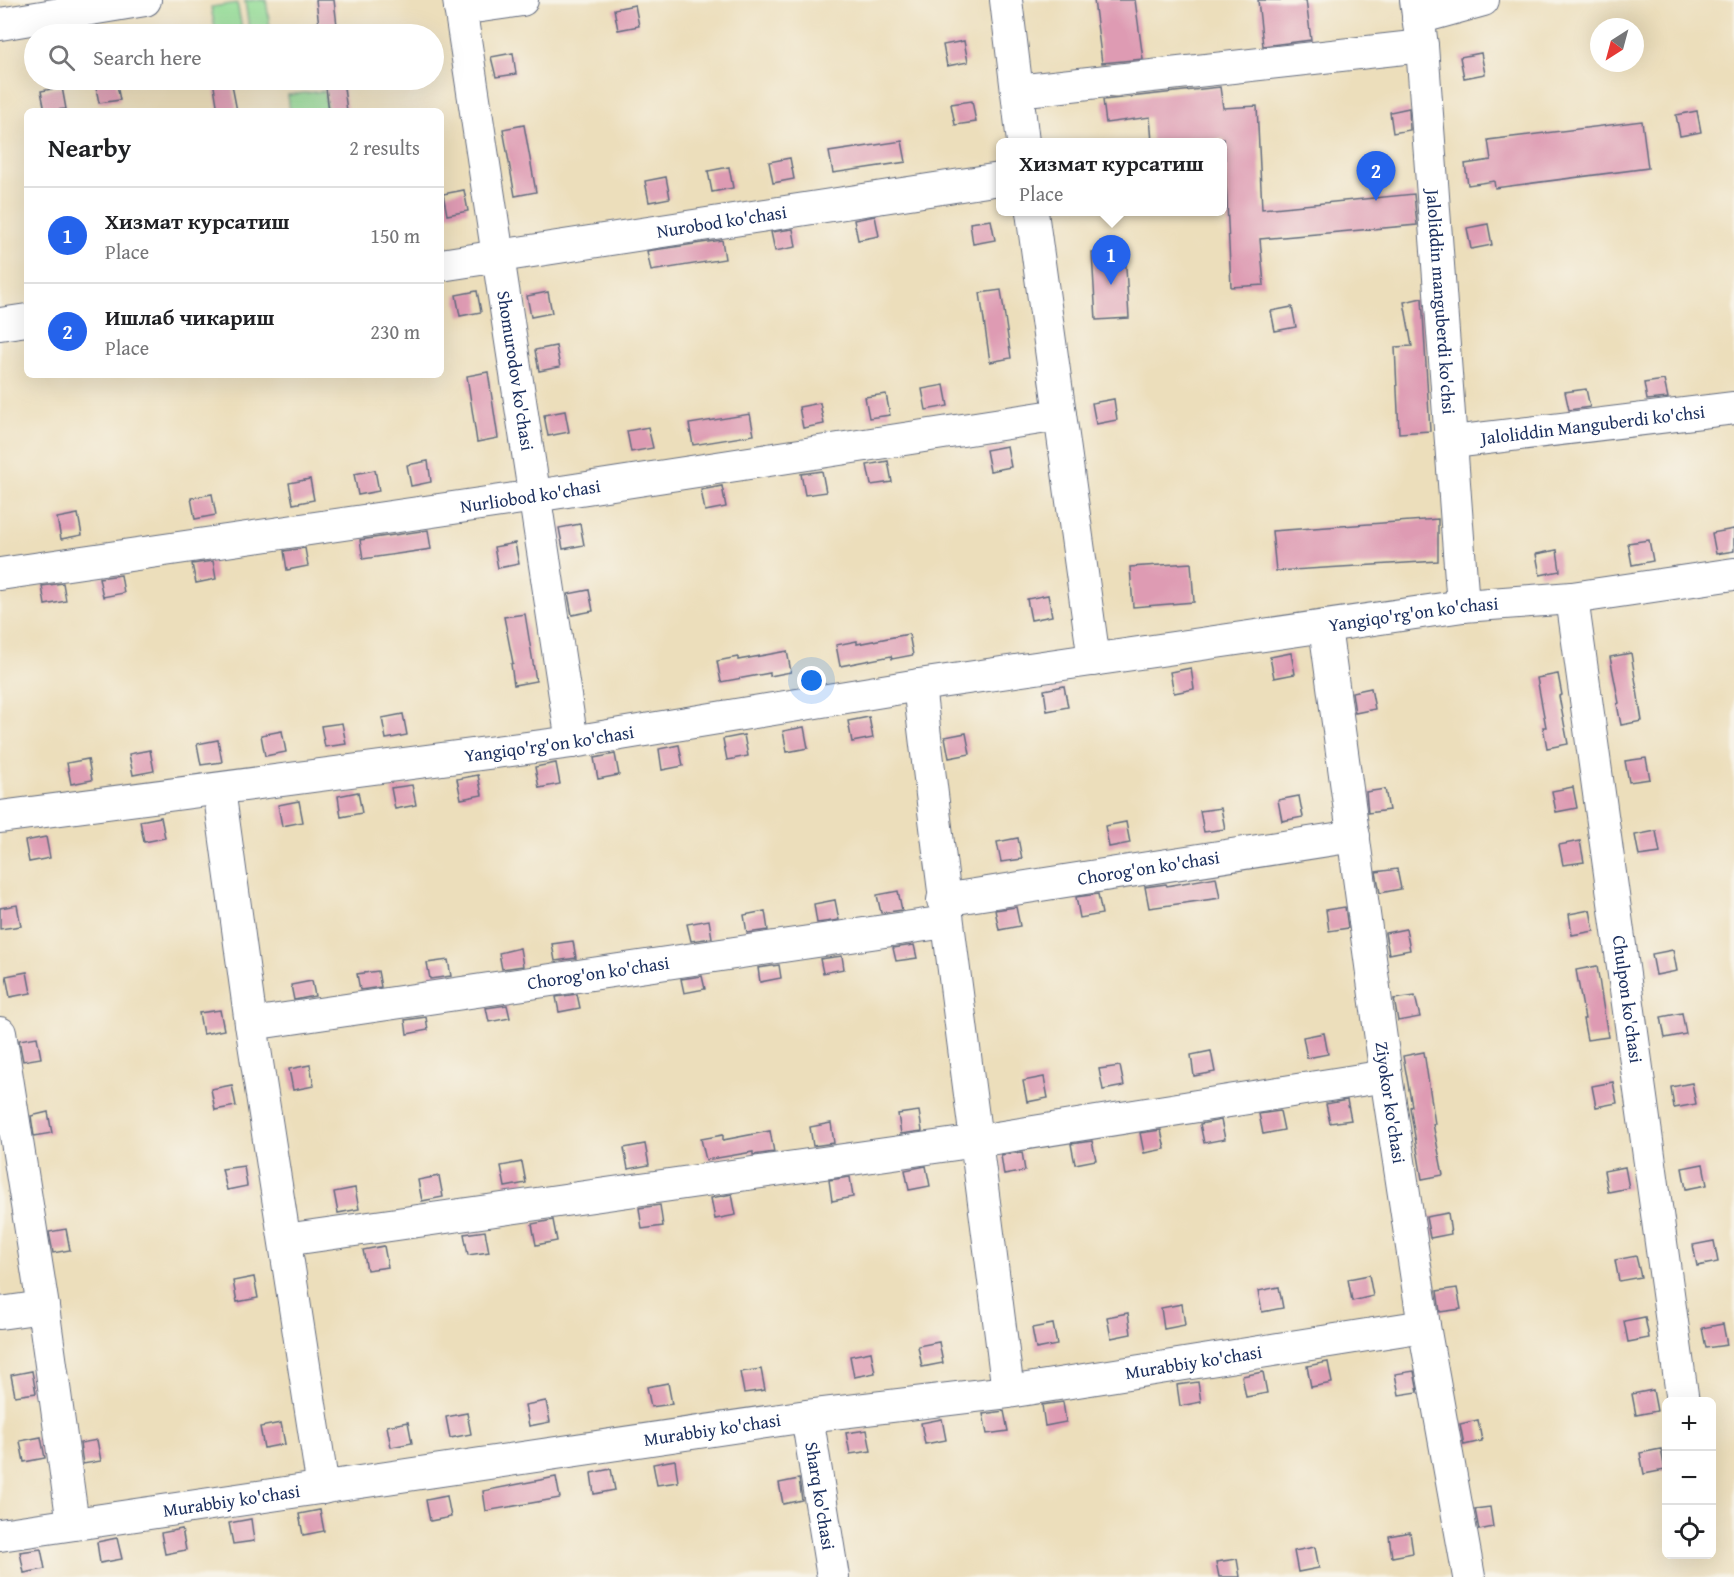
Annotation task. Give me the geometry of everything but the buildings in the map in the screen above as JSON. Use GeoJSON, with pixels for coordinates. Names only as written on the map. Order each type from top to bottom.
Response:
{"type":"FeatureCollection","features":[{"type":"Feature","properties":{"kind":"street"},"geometry":{"type":"LineString","coordinates":[[0,24],[145,0]]}},
{"type":"Feature","properties":{"kind":"street"},"geometry":{"type":"LineString","coordinates":[[460,4],[522,0]]}},
{"type":"Feature","properties":{"kind":"street"},"geometry":{"type":"LineString","coordinates":[[1006,0],[1023,138]]}},
{"type":"Feature","properties":{"kind":"street"},"geometry":{"type":"LineString","coordinates":[[1017,91],[1419,21],[1483,0]]}},
{"type":"Feature","properties":{"kind":"street","name":"Shomurodov ko'chasi"},"geometry":{"type":"LineString","coordinates":[[460,4],[496,257],[572,742]]}},
{"type":"Feature","properties":{"kind":"street","name":"Jaloliddin manguberdi ko'chsi"},"geometry":{"type":"LineString","coordinates":[[1419,21],[1453,442],[1463,606]]}},
{"type":"Feature","properties":{"kind":"street","name":"Nurobod ko'chasi"},"geometry":{"type":"LineString","coordinates":[[444,265],[996,180]]}},
{"type":"Feature","properties":{"kind":"street"},"geometry":{"type":"LineString","coordinates":[[1033,216],[1094,660]]}},
{"type":"Feature","properties":{"kind":"street"},"geometry":{"type":"LineString","coordinates":[[0,324],[24,320]]}},
{"type":"Feature","properties":{"kind":"street","name":"Jaloliddin Manguberdi ko'chsi"},"geometry":{"type":"LineString","coordinates":[[1453,442],[1734,408]]}},
{"type":"Feature","properties":{"kind":"street","name":"Nurliobod ko'chasi"},"geometry":{"type":"LineString","coordinates":[[0,574],[535,496],[1060,415]]}},
{"type":"Feature","properties":{"kind":"street","name":"Yangiqo'rg'on ko'chasi"},"geometry":{"type":"LineString","coordinates":[[0,817],[572,742],[919,685],[1463,606],[1572,598],[1734,574]]}},
{"type":"Feature","properties":{"kind":"street","name":"Chulpon ko'chasi"},"geometry":{"type":"LineString","coordinates":[[1572,598],[1682,1397]]}},
{"type":"Feature","properties":{"kind":"street","name":"Ziyokor ko'chasi"},"geometry":{"type":"LineString","coordinates":[[1325,627],[1386,1076],[1424,1326],[1469,1577]]}},
{"type":"Feature","properties":{"kind":"street"},"geometry":{"type":"LineString","coordinates":[[919,685],[945,911],[977,1141],[1008,1392]]}},
{"type":"Feature","properties":{"kind":"street"},"geometry":{"type":"LineString","coordinates":[[219,789],[250,1024],[323,1488]]}},
{"type":"Feature","properties":{"kind":"street","name":"Chorog'on ko'chasi"},"geometry":{"type":"LineString","coordinates":[[250,1024],[945,911],[1354,836]]}},
{"type":"Feature","properties":{"kind":"street"},"geometry":{"type":"LineString","coordinates":[[0,1033],[3,1075],[43,1307],[73,1524]]}},
{"type":"Feature","properties":{"kind":"street"},"geometry":{"type":"LineString","coordinates":[[285,1240],[977,1141],[1386,1076]]}},
{"type":"Feature","properties":{"kind":"street"},"geometry":{"type":"LineString","coordinates":[[0,1313],[43,1307]]}},
{"type":"Feature","properties":{"kind":"street","name":"Murabbiy ko'chasi"},"geometry":{"type":"LineString","coordinates":[[0,1536],[807,1416],[1008,1392],[1424,1326]]}},
{"type":"Feature","properties":{"kind":"street","name":"Sharq ko'chasi"},"geometry":{"type":"LineString","coordinates":[[807,1416],[833,1577]]}},
{"type":"Feature","properties":{"kind":"green space"},"geometry":{"type":"Polygon","coordinates":[[[266,0],[270,24],[248,24],[245,1],[266,0]]]}},
{"type":"Feature","properties":{"kind":"green space"},"geometry":{"type":"Polygon","coordinates":[[[237,3],[241,24],[214,24],[211,7],[237,3]]]}},
{"type":"Feature","properties":{"kind":"green space"},"geometry":{"type":"Polygon","coordinates":[[[324,91],[327,108],[290,108],[288,95],[324,91]]]}},
{"type":"Feature","properties":{"kind":"place","name":"Ишлаб чикариш"},"geometry":{"type":"Point","coordinates":[1376,201]}},
{"type":"Feature","properties":{"kind":"place","name":"Хизмат курсатиш"},"geometry":{"type":"Point","coordinates":[1111,285]}}]}
